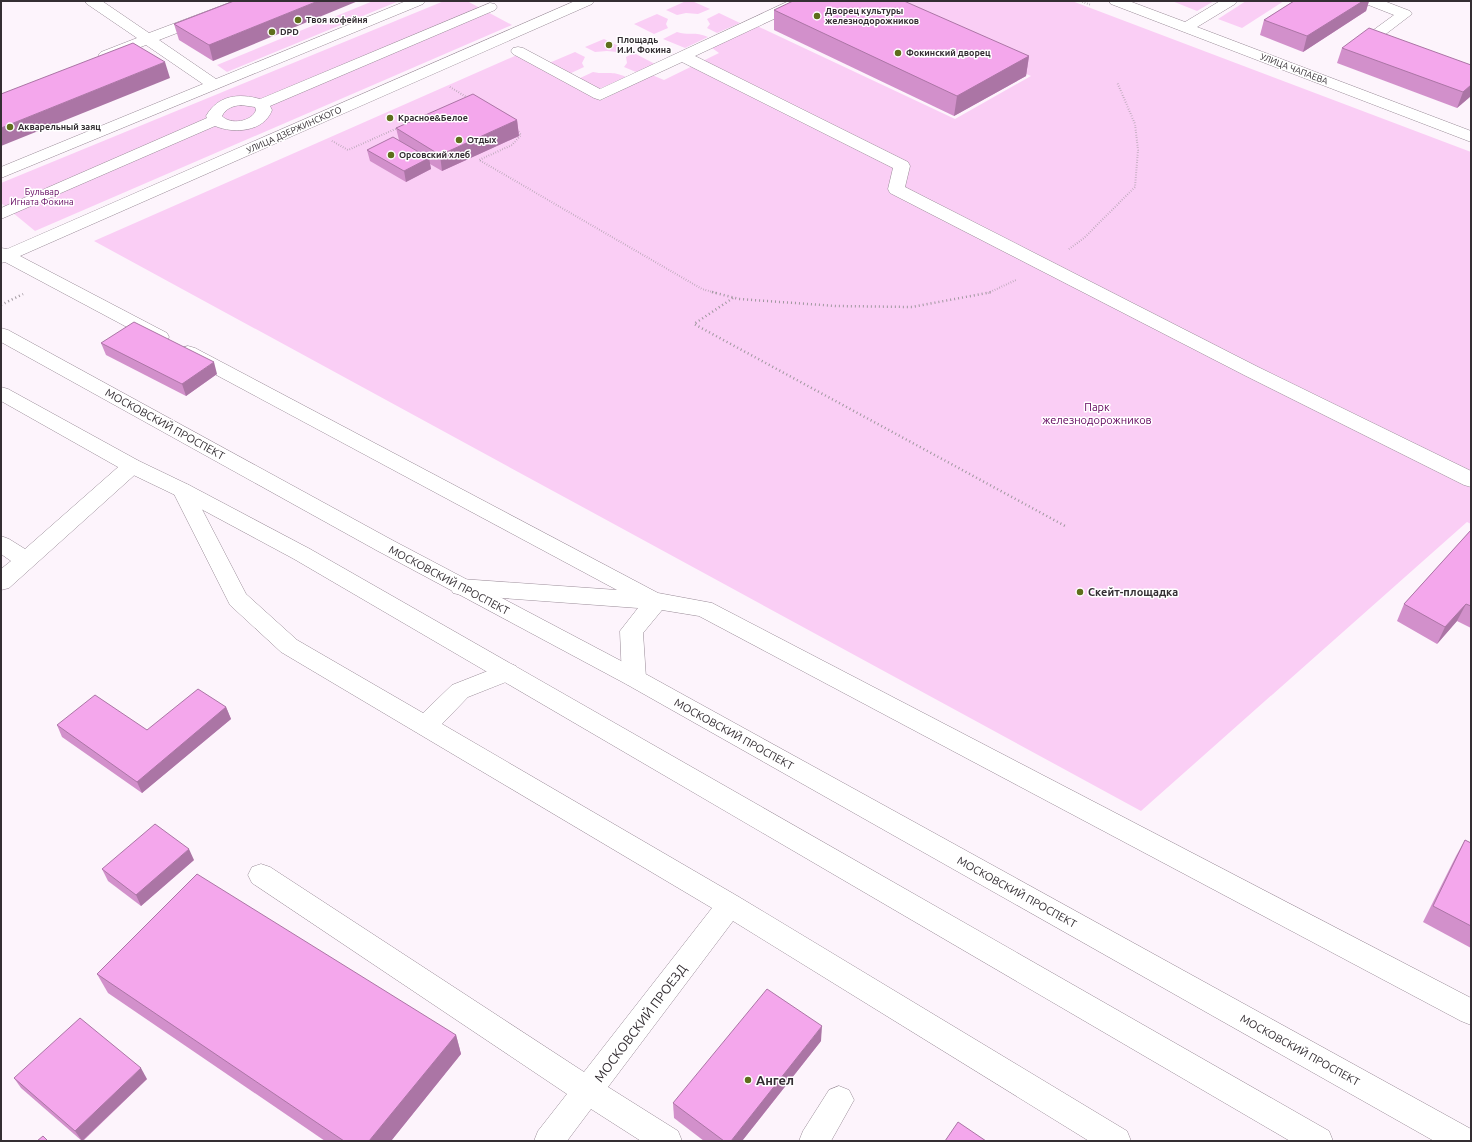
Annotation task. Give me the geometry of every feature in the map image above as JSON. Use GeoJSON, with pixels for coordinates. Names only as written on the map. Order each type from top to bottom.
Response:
{"type":"FeatureCollection","features":[{"type":"Feature","properties":{"kind":"street"},"geometry":{"type":"LineString","coordinates":[[92,1],[215,85]]}},
{"type":"Feature","properties":{"kind":"street"},"geometry":{"type":"LineString","coordinates":[[99,58],[247,1]]}},
{"type":"Feature","properties":{"kind":"street"},"geometry":{"type":"LineString","coordinates":[[1,173],[418,1]]}},
{"type":"Feature","properties":{"kind":"street","name":"УЛИЦА ДЗЕРЖИНСКОГО"},"geometry":{"type":"LineString","coordinates":[[3,256],[587,1]]}},
{"type":"Feature","properties":{"kind":"street"},"geometry":{"type":"LineString","coordinates":[[518,51],[600,95],[801,1]]}},
{"type":"Feature","properties":{"kind":"street","name":"УЛИЦА ЧАПАЕВА"},"geometry":{"type":"LineString","coordinates":[[1116,1],[1471,137]]}},
{"type":"Feature","properties":{"kind":"street"},"geometry":{"type":"LineString","coordinates":[[1187,27],[1230,1]]}},
{"type":"Feature","properties":{"kind":"street"},"geometry":{"type":"LineString","coordinates":[[1371,1],[1405,14],[1373,37],[1387,42]]}},
{"type":"Feature","properties":{"kind":"street"},"geometry":{"type":"LineString","coordinates":[[260,104],[490,7]]}},
{"type":"Feature","properties":{"kind":"street"},"geometry":{"type":"LineString","coordinates":[[682,56],[902,166],[896,189],[1252,371],[1471,480]]}},
{"type":"Feature","properties":{"kind":"street"},"geometry":{"type":"LineString","coordinates":[[246,100],[260,104],[264,108],[265,112],[262,117],[247,124],[228,126],[221,124],[214,116],[215,111],[228,103],[246,100]]}},
{"type":"Feature","properties":{"kind":"street"},"geometry":{"type":"LineString","coordinates":[[1,214],[216,120]]}},
{"type":"Feature","properties":{"kind":"street"},"geometry":{"type":"LineString","coordinates":[[3,256],[657,601]]}},
{"type":"Feature","properties":{"kind":"street","name":"МОСКОВСКИЙ ПРОСПЕКТ"},"geometry":{"type":"LineString","coordinates":[[1,334],[461,587],[634,678],[1463,1141]]}},
{"type":"Feature","properties":{"kind":"street"},"geometry":{"type":"LineString","coordinates":[[1,393],[132,466],[182,490],[302,554],[1318,1141]]}},
{"type":"Feature","properties":{"kind":"street"},"geometry":{"type":"LineString","coordinates":[[1,582],[132,466]]}},
{"type":"Feature","properties":{"kind":"street"},"geometry":{"type":"LineString","coordinates":[[182,490],[238,599],[289,646],[730,905],[1116,1141]]}},
{"type":"Feature","properties":{"kind":"street"},"geometry":{"type":"LineString","coordinates":[[1,544],[26,560]]}},
{"type":"Feature","properties":{"kind":"street"},"geometry":{"type":"LineString","coordinates":[[461,587],[657,601],[704,609],[1471,1012]]}},
{"type":"Feature","properties":{"kind":"street"},"geometry":{"type":"LineString","coordinates":[[634,678],[631,631],[657,601]]}},
{"type":"Feature","properties":{"kind":"street"},"geometry":{"type":"LineString","coordinates":[[425,726],[460,691],[508,672]]}},
{"type":"Feature","properties":{"kind":"street"},"geometry":{"type":"LineString","coordinates":[[261,875],[588,1091],[668,1141]]}},
{"type":"Feature","properties":{"kind":"street","name":"МОСКОВСКИЙ ПРОЕЗД"},"geometry":{"type":"LineString","coordinates":[[550,1141],[730,905]]}},
{"type":"Feature","properties":{"kind":"street"},"geometry":{"type":"LineString","coordinates":[[814,1141],[839,1100]]}},
{"type":"Feature","properties":{"kind":"path"},"geometry":{"type":"LineString","coordinates":[[516,128],[521,135],[512,145],[479,160],[702,289],[734,297],[836,306],[912,307],[992,292],[1045,265],[1084,238],[1135,187],[1138,150],[1135,124],[1117,82]]}},
{"type":"Feature","properties":{"kind":"path"},"geometry":{"type":"LineString","coordinates":[[450,86],[473,101]]}},
{"type":"Feature","properties":{"kind":"path"},"geometry":{"type":"LineString","coordinates":[[460,100],[467,97]]}},
{"type":"Feature","properties":{"kind":"path"},"geometry":{"type":"LineString","coordinates":[[329,139],[348,150],[404,125]]}},
{"type":"Feature","properties":{"kind":"path"},"geometry":{"type":"LineString","coordinates":[[734,297],[694,324],[1067,527]]}},
{"type":"Feature","properties":{"kind":"green space"},"geometry":{"type":"Polygon","coordinates":[[[373,1],[399,1],[227,72],[217,65],[373,1]]]}},
{"type":"Feature","properties":{"kind":"green space","name":"Бульвар Игната Фокина"},"geometry":{"type":"Polygon","coordinates":[[[444,1],[467,1],[512,25],[35,231],[1,203],[1,183],[444,1]]]}},
{"type":"Feature","properties":{"kind":"green space"},"geometry":{"type":"Polygon","coordinates":[[[686,1],[692,1],[710,9],[698,14],[686,13],[677,15],[666,10],[686,1]]]}},
{"type":"Feature","properties":{"kind":"green space","name":"Парк железнодорожников"},"geometry":{"type":"Polygon","coordinates":[[[861,1],[1072,1],[1471,152],[1471,524],[1467,522],[1141,811],[94,241],[517,55],[602,100],[652,75],[664,80],[719,53],[712,48],[757,26],[955,119],[1031,76],[861,1]]]}},
{"type":"Feature","properties":{"kind":"green space"},"geometry":{"type":"Polygon","coordinates":[[[1172,1],[1214,1],[1197,11],[1172,1]]]}},
{"type":"Feature","properties":{"kind":"green space"},"geometry":{"type":"Polygon","coordinates":[[[1246,1],[1284,1],[1242,28],[1218,19],[1246,1]]]}},
{"type":"Feature","properties":{"kind":"green space"},"geometry":{"type":"Polygon","coordinates":[[[719,13],[740,23],[717,33],[707,28],[710,24],[707,19],[719,13]]]}},
{"type":"Feature","properties":{"kind":"green space"},"geometry":{"type":"Polygon","coordinates":[[[657,14],[668,19],[666,24],[668,28],[654,34],[634,24],[657,14]]]}},
{"type":"Feature","properties":{"kind":"green space"},"geometry":{"type":"Polygon","coordinates":[[[677,32],[685,34],[699,34],[708,37],[685,48],[663,39],[677,32]]]}},
{"type":"Feature","properties":{"kind":"green space"},"geometry":{"type":"Polygon","coordinates":[[[604,39],[625,49],[617,52],[595,52],[585,47],[604,39]]]}},
{"type":"Feature","properties":{"kind":"green space"},"geometry":{"type":"Polygon","coordinates":[[[575,52],[585,57],[582,63],[584,67],[569,74],[549,63],[575,52]]]}},
{"type":"Feature","properties":{"kind":"green space"},"geometry":{"type":"Polygon","coordinates":[[[634,53],[655,64],[636,72],[624,67],[627,63],[626,57],[634,53]]]}},
{"type":"Feature","properties":{"kind":"green space"},"geometry":{"type":"Polygon","coordinates":[[[593,72],[613,73],[626,77],[599,89],[578,79],[593,72]]]}},
{"type":"Feature","properties":{"kind":"building"},"geometry":{"type":"Polygon","coordinates":[[[234,1],[318,1],[209,45],[174,24],[234,1]]]}},
{"type":"Feature","properties":{"kind":"building","name":"Фокинский дворец"},"geometry":{"type":"Polygon","coordinates":[[[793,1],[904,1],[1029,56],[957,96],[774,10],[793,1]]]}},
{"type":"Feature","properties":{"kind":"building"},"geometry":{"type":"Polygon","coordinates":[[[1294,1],[1363,1],[1307,36],[1264,20],[1294,1]]]}},
{"type":"Feature","properties":{"kind":"building"},"geometry":{"type":"Polygon","coordinates":[[[1369,28],[1471,65],[1471,85],[1463,92],[1342,48],[1369,28]]]}},
{"type":"Feature","properties":{"kind":"building"},"geometry":{"type":"Polygon","coordinates":[[[133,43],[165,62],[1,128],[1,94],[133,43]]]}},
{"type":"Feature","properties":{"kind":"building"},"geometry":{"type":"Polygon","coordinates":[[[473,94],[517,120],[440,155],[396,128],[473,94]]]}},
{"type":"Feature","properties":{"kind":"building"},"geometry":{"type":"Polygon","coordinates":[[[393,137],[429,158],[404,171],[367,150],[393,137]]]}},
{"type":"Feature","properties":{"kind":"building"},"geometry":{"type":"Polygon","coordinates":[[[134,322],[214,362],[182,384],[101,343],[134,322]]]}},
{"type":"Feature","properties":{"kind":"building"},"geometry":{"type":"Polygon","coordinates":[[[1471,530],[1471,606],[1466,604],[1445,627],[1404,604],[1471,530]]]}},
{"type":"Feature","properties":{"kind":"building"},"geometry":{"type":"Polygon","coordinates":[[[198,689],[226,707],[137,782],[57,725],[95,695],[147,730],[198,689]]]}},
{"type":"Feature","properties":{"kind":"building"},"geometry":{"type":"Polygon","coordinates":[[[155,824],[189,849],[136,895],[102,869],[155,824]]]}},
{"type":"Feature","properties":{"kind":"building"},"geometry":{"type":"Polygon","coordinates":[[[1465,840],[1471,843],[1471,926],[1433,906],[1465,840]]]}},
{"type":"Feature","properties":{"kind":"building"},"geometry":{"type":"Polygon","coordinates":[[[197,874],[456,1035],[369,1141],[344,1141],[97,974],[197,874]]]}},
{"type":"Feature","properties":{"kind":"building","name":"Ангел"},"geometry":{"type":"Polygon","coordinates":[[[767,989],[822,1026],[731,1141],[724,1141],[673,1103],[767,989]]]}},
{"type":"Feature","properties":{"kind":"building"},"geometry":{"type":"Polygon","coordinates":[[[80,1018],[141,1068],[75,1131],[14,1078],[80,1018]]]}},
{"type":"Feature","properties":{"kind":"building"},"geometry":{"type":"Polygon","coordinates":[[[958,1122],[986,1141],[945,1141],[958,1122]]]}},
{"type":"Feature","properties":{"kind":"building"},"geometry":{"type":"Polygon","coordinates":[[[43,1136],[48,1141],[37,1141],[43,1136]]]}},
{"type":"Feature","properties":{"kind":"place","name":"Дворец культуры железнодорожников"},"geometry":{"type":"Point","coordinates":[817,16]}},
{"type":"Feature","properties":{"kind":"place","name":"Твоя кофейня"},"geometry":{"type":"Point","coordinates":[298,20]}},
{"type":"Feature","properties":{"kind":"place","name":"DPD"},"geometry":{"type":"Point","coordinates":[272,32]}},
{"type":"Feature","properties":{"kind":"place","name":"Площадь И.И. Фокина"},"geometry":{"type":"Point","coordinates":[609,45]}},
{"type":"Feature","properties":{"kind":"place","name":"Фокинский дворец"},"geometry":{"type":"Point","coordinates":[898,53]}},
{"type":"Feature","properties":{"kind":"place","name":"Красное&Белое"},"geometry":{"type":"Point","coordinates":[390,118]}},
{"type":"Feature","properties":{"kind":"place","name":"Акварельный заяц"},"geometry":{"type":"Point","coordinates":[10,127]}},
{"type":"Feature","properties":{"kind":"place","name":"Отдых"},"geometry":{"type":"Point","coordinates":[459,140]}},
{"type":"Feature","properties":{"kind":"place","name":"Орсовский хлеб"},"geometry":{"type":"Point","coordinates":[391,155]}},
{"type":"Feature","properties":{"kind":"place","name":"Скейт-площадка"},"geometry":{"type":"Point","coordinates":[1080,592]}},
{"type":"Feature","properties":{"kind":"place","name":"Ангел"},"geometry":{"type":"Point","coordinates":[748,1080]}}]}
